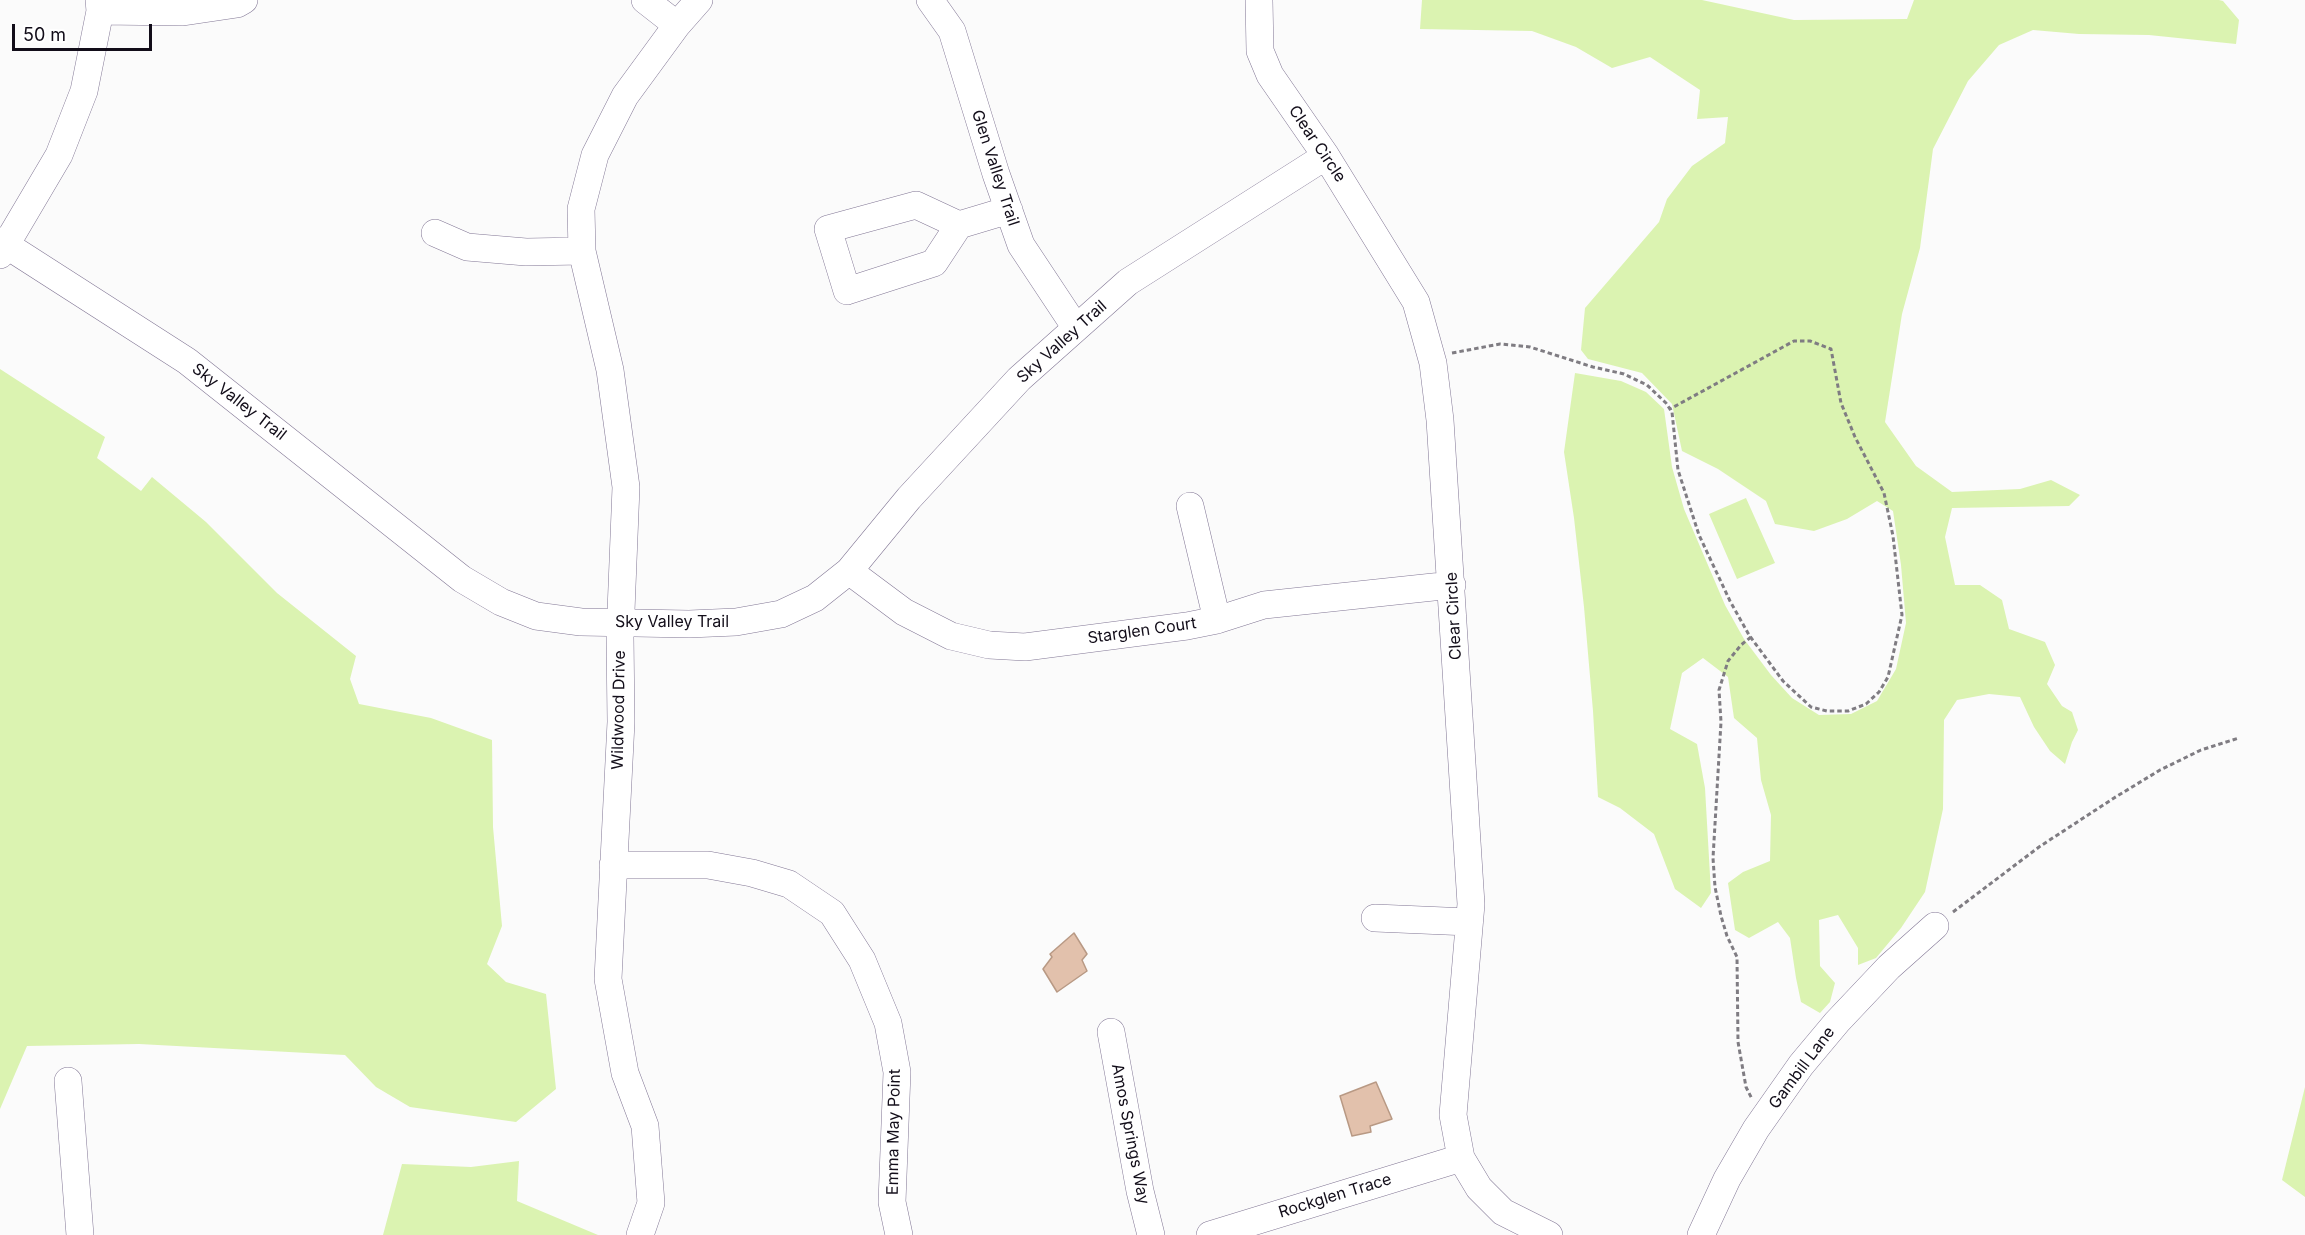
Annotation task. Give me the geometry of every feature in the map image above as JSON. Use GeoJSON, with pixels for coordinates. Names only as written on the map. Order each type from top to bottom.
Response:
{"type":"FeatureCollection","features":[{"type":"Feature","properties":{"kind":"street"},"geometry":{"type":"LineString","coordinates":[[2,247],[59,155],[84,91],[99,5],[183,12],[237,4],[244,0]]}},
{"type":"Feature","properties":{"kind":"street"},"geometry":{"type":"LineString","coordinates":[[645,0],[677,25]]}},
{"type":"Feature","properties":{"kind":"street","name":"Wildwood Drive"},"geometry":{"type":"LineString","coordinates":[[640,1235],[651,1203],[645,1126],[625,1073],[608,979],[621,722],[621,622],[626,487],[610,370],[582,251],[580,209],[595,155],[625,96],[677,25],[699,0]]}},
{"type":"Feature","properties":{"kind":"street","name":"Glen Valley Trail"},"geometry":{"type":"LineString","coordinates":[[930,0],[952,31],[1021,245],[1076,328]]}},
{"type":"Feature","properties":{"kind":"street","name":"Clear Circle"},"geometry":{"type":"LineString","coordinates":[[1259,0],[1260,51],[1270,75],[1326,156],[1416,302],[1433,363],[1440,412],[1471,904],[1454,1115],[1461,1158],[1479,1188],[1503,1212],[1549,1235]]}},
{"type":"Feature","properties":{"kind":"street","name":"Sky Valley Trail"},"geometry":{"type":"LineString","coordinates":[[2,247],[187,361],[462,579],[501,602],[536,616],[580,622],[689,624],[736,622],[781,614],[815,598],[849,571],[909,498],[1019,379],[1128,282],[1326,156]]}},
{"type":"Feature","properties":{"kind":"street"},"geometry":{"type":"LineString","coordinates":[[959,225],[916,205],[828,229],[847,291],[934,263],[959,225],[1009,210]]}},
{"type":"Feature","properties":{"kind":"street"},"geometry":{"type":"LineString","coordinates":[[435,233],[467,247],[526,252],[582,251]]}},
{"type":"Feature","properties":{"kind":"street"},"geometry":{"type":"LineString","coordinates":[[1190,506],[1217,620]]}},
{"type":"Feature","properties":{"kind":"street","name":"Starglen Court"},"geometry":{"type":"LineString","coordinates":[[849,571],[904,612],[951,636],[989,645],[1025,647],[1186,626],[1217,620],[1264,605],[1452,585]]}},
{"type":"Feature","properties":{"kind":"street","name":"Emma May Point"},"geometry":{"type":"LineString","coordinates":[[613,865],[708,865],[752,873],[789,884],[832,912],[863,963],[888,1023],[897,1072],[892,1202],[899,1235]]}},
{"type":"Feature","properties":{"kind":"street"},"geometry":{"type":"LineString","coordinates":[[1375,918],[1469,922]]}},
{"type":"Feature","properties":{"kind":"street","name":"Gambill Lane"},"geometry":{"type":"LineString","coordinates":[[1701,1235],[1727,1179],[1801,1065],[1837,1022],[1889,967],[1935,926]]}},
{"type":"Feature","properties":{"kind":"street","name":"Amos Springs Way"},"geometry":{"type":"LineString","coordinates":[[1111,1032],[1140,1191],[1151,1235]]}},
{"type":"Feature","properties":{"kind":"street"},"geometry":{"type":"LineString","coordinates":[[68,1081],[80,1235]]}},
{"type":"Feature","properties":{"kind":"street","name":"Rockglen Trace"},"geometry":{"type":"LineString","coordinates":[[1210,1235],[1461,1158]]}},
{"type":"Feature","properties":{"kind":"path"},"geometry":{"type":"LineString","coordinates":[[1447,354],[1500,344],[1530,347],[1593,367],[1624,374],[1647,385],[1670,409],[1678,470],[1699,535],[1730,601],[1751,637],[1783,681],[1810,707],[1827,711],[1848,711],[1866,704],[1879,692],[1888,676],[1902,615],[1893,536],[1884,493],[1855,437],[1842,403],[1831,349],[1810,341],[1794,340],[1670,409]]}},
{"type":"Feature","properties":{"kind":"path"},"geometry":{"type":"LineString","coordinates":[[1751,637],[1740,645],[1728,661],[1719,690],[1721,722],[1713,858],[1714,887],[1721,916],[1737,957],[1736,1002],[1741,1064],[1746,1087],[1764,1119]]}},
{"type":"Feature","properties":{"kind":"path"},"geometry":{"type":"LineString","coordinates":[[1935,926],[1976,892],[2030,853],[2160,770],[2201,750],[2238,738]]}},
{"type":"Feature","properties":{"kind":"green space"},"geometry":{"type":"Polygon","coordinates":[[[1422,0],[1702,0],[1794,20],[1907,19],[1914,0],[2219,0],[2223,1],[2239,20],[2236,44],[2149,35],[2079,34],[2033,30],[1999,45],[1968,81],[1933,149],[1920,248],[1902,314],[1885,422],[1916,466],[1952,492],[2020,489],[2051,480],[2080,495],[2069,506],[1952,508],[1945,537],[1955,585],[1980,585],[2002,600],[2009,629],[2045,642],[2055,665],[2047,684],[2062,706],[2072,712],[2078,730],[2065,764],[2050,751],[2034,727],[2020,697],[1989,694],[1957,700],[1944,720],[1943,809],[1925,892],[1901,928],[1876,958],[1858,965],[1858,948],[1838,915],[1819,920],[1820,966],[1835,983],[1830,1002],[1820,1013],[1801,1002],[1790,938],[1778,922],[1749,938],[1735,930],[1728,883],[1743,872],[1770,861],[1771,815],[1761,780],[1757,738],[1734,718],[1728,677],[1703,658],[1682,673],[1670,729],[1697,744],[1705,788],[1711,893],[1701,908],[1675,889],[1654,834],[1620,808],[1598,797],[1584,607],[1564,452],[1575,373],[1621,381],[1646,392],[1664,409],[1672,467],[1684,509],[1725,605],[1744,639],[1771,675],[1792,698],[1819,715],[1851,714],[1877,701],[1896,669],[1906,623],[1893,511],[1877,501],[1847,519],[1814,531],[1775,524],[1766,501],[1718,469],[1682,451],[1672,404],[1642,373],[1588,359],[1581,350],[1585,308],[1659,222],[1667,199],[1692,166],[1725,143],[1728,117],[1697,119],[1700,90],[1650,57],[1612,68],[1576,47],[1532,31],[1420,29],[1422,0]]]}},
{"type":"Feature","properties":{"kind":"green space"},"geometry":{"type":"Polygon","coordinates":[[[0,369],[105,437],[97,458],[141,491],[152,477],[206,522],[277,593],[356,656],[350,679],[359,704],[431,718],[492,740],[493,827],[502,926],[487,964],[506,982],[546,994],[556,1089],[516,1122],[410,1107],[376,1087],[345,1055],[139,1044],[27,1046],[0,1109],[0,369]]]}},
{"type":"Feature","properties":{"kind":"green space"},"geometry":{"type":"Polygon","coordinates":[[[1746,498],[1775,563],[1737,579],[1709,514],[1746,498]]]}},
{"type":"Feature","properties":{"kind":"green space"},"geometry":{"type":"Polygon","coordinates":[[[2305,1087],[2305,1197],[2282,1180],[2305,1087]]]}},
{"type":"Feature","properties":{"kind":"green space"},"geometry":{"type":"Polygon","coordinates":[[[519,1161],[517,1201],[598,1235],[383,1235],[402,1164],[471,1167],[519,1161]]]}},
{"type":"Feature","properties":{"kind":"building"},"geometry":{"type":"Polygon","coordinates":[[[1074,933],[1087,954],[1082,960],[1087,971],[1057,992],[1043,969],[1052,957],[1050,954],[1074,933]]]}},
{"type":"Feature","properties":{"kind":"building"},"geometry":{"type":"Polygon","coordinates":[[[1376,1082],[1392,1119],[1370,1126],[1371,1132],[1352,1136],[1340,1096],[1376,1082]]]}}]}
